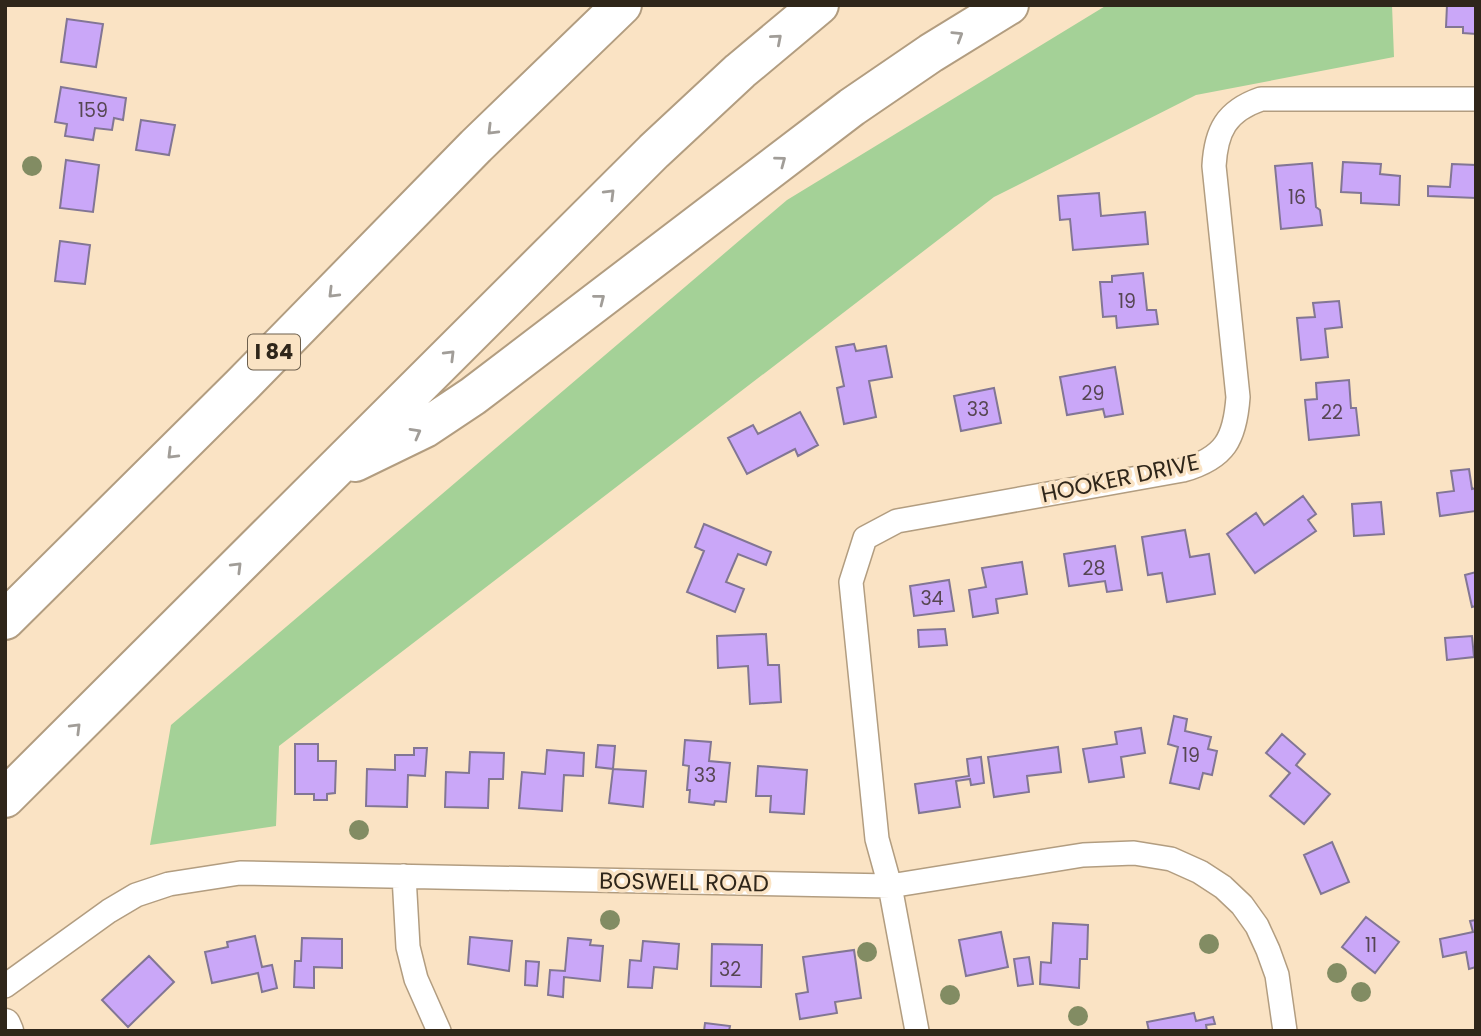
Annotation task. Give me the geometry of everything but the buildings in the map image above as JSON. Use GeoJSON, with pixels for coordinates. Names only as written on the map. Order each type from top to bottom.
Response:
{"type":"FeatureCollection","features":[{"type":"Feature","properties":{"kind":"highway"},"geometry":{"type":"LineString","coordinates":[[541,82],[593,5]]}},
{"type":"Feature","properties":{"kind":"highway","name":"I 84"},"geometry":{"type":"LineString","coordinates":[[5,620],[541,82],[622,5]]}},
{"type":"Feature","properties":{"kind":"highway"},"geometry":{"type":"LineString","coordinates":[[5,798],[662,142],[740,71],[819,5]]}},
{"type":"Feature","properties":{"kind":"highway"},"geometry":{"type":"LineString","coordinates":[[332,472],[389,447],[456,408],[852,107],[930,53],[1009,5]]}},
{"type":"Feature","properties":{"kind":"street","name":"HOOKER DRIVE"},"geometry":{"type":"LineString","coordinates":[[917,1031],[890,886],[877,839],[851,582],[865,538],[897,522],[1183,470],[1202,464],[1216,455],[1234,431],[1238,397],[1214,166],[1215,150],[1224,124],[1240,108],[1261,99],[1476,99]]}},
{"type":"Feature","properties":{"kind":"street","name":"BOSWELL ROAD"},"geometry":{"type":"LineString","coordinates":[[5,986],[109,911],[136,895],[169,884],[240,873],[890,886],[1095,853],[1134,853],[1171,859],[1200,872],[1223,887],[1242,905],[1257,926],[1277,975],[1285,1031]]}},
{"type":"Feature","properties":{"kind":"street"},"geometry":{"type":"LineString","coordinates":[[404,877],[408,947],[416,979],[439,1031]]}},
{"type":"Feature","properties":{"kind":"street"},"geometry":{"type":"LineString","coordinates":[[5,1024],[8,1031]]}},
{"type":"Feature","properties":{"kind":"green space"},"geometry":{"type":"Polygon","coordinates":[[[1107,5],[1392,5],[1394,57],[1196,95],[994,197],[279,746],[276,826],[150,845],[171,725],[787,200],[1107,5]]]}}]}
